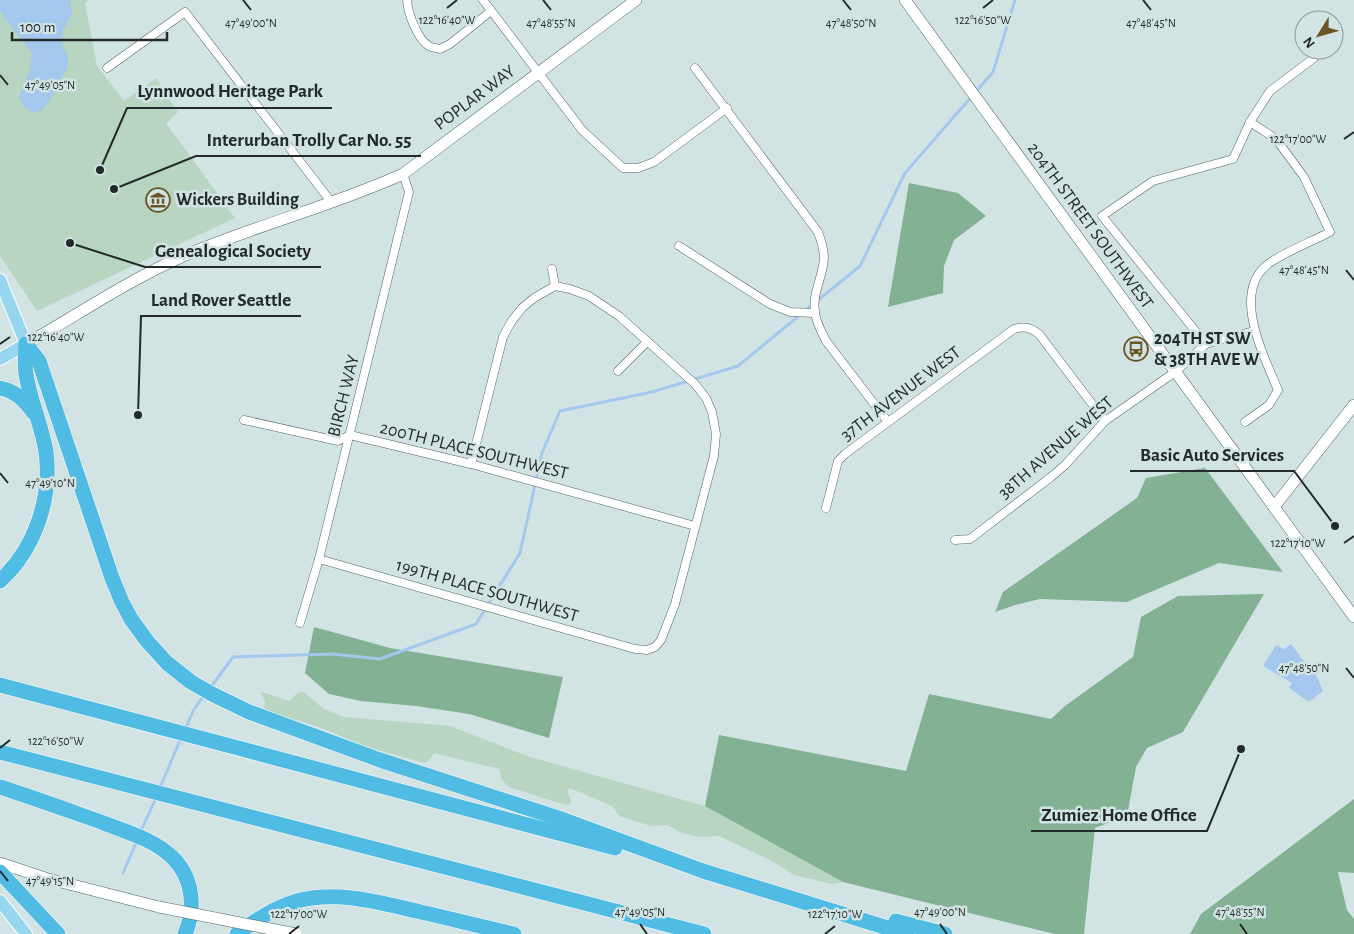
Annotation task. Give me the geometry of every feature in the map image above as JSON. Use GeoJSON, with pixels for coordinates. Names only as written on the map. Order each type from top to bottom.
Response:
{"type":"FeatureCollection","features":[{"type":"Feature","properties":{"kind":"highway"},"geometry":{"type":"LineString","coordinates":[[0,580],[28,547],[43,505],[46,480],[46,452],[26,373],[26,344]]}},
{"type":"Feature","properties":{"kind":"highway"},"geometry":{"type":"LineString","coordinates":[[26,344],[39,361],[112,578],[122,602],[146,641],[167,663],[191,682],[249,712],[380,760],[564,820],[703,871],[908,934]]}},
{"type":"Feature","properties":{"kind":"highway"},"geometry":{"type":"LineString","coordinates":[[0,388],[10,390],[20,396],[37,418]]}},
{"type":"Feature","properties":{"kind":"highway"},"geometry":{"type":"LineString","coordinates":[[0,685],[945,934]]}},
{"type":"Feature","properties":{"kind":"highway"},"geometry":{"type":"LineString","coordinates":[[0,752],[704,934]]}},
{"type":"Feature","properties":{"kind":"highway"},"geometry":{"type":"LineString","coordinates":[[0,787],[115,828],[162,848],[181,867],[190,889],[192,911],[185,934]]}},
{"type":"Feature","properties":{"kind":"highway"},"geometry":{"type":"LineString","coordinates":[[0,872],[58,934]]}},
{"type":"Feature","properties":{"kind":"highway"},"geometry":{"type":"LineString","coordinates":[[237,934],[259,918],[278,908],[298,901],[341,896],[380,902],[514,934]]}},
{"type":"Feature","properties":{"kind":"main road","name":"POPLAR WAY"},"geometry":{"type":"LineString","coordinates":[[0,359],[124,286],[185,256],[266,225],[332,203],[403,174],[636,0]]}},
{"type":"Feature","properties":{"kind":"main road","name":"204TH STREET SOUTHWEST"},"geometry":{"type":"LineString","coordinates":[[905,0],[1354,617]]}},
{"type":"Feature","properties":{"kind":"main road"},"geometry":{"type":"LineString","coordinates":[[0,280],[26,344]]}},
{"type":"Feature","properties":{"kind":"main road"},"geometry":{"type":"LineString","coordinates":[[1274,508],[1354,405]]}},
{"type":"Feature","properties":{"kind":"main road"},"geometry":{"type":"LineString","coordinates":[[0,863],[45,878],[159,907],[296,934]]}},
{"type":"Feature","properties":{"kind":"main road"},"geometry":{"type":"LineString","coordinates":[[0,901],[26,934]]}},
{"type":"Feature","properties":{"kind":"street"},"geometry":{"type":"LineString","coordinates":[[407,0],[410,20],[428,46],[440,49],[450,44],[491,11]]}},
{"type":"Feature","properties":{"kind":"street"},"geometry":{"type":"LineString","coordinates":[[483,0],[582,130],[622,168],[638,168],[654,162],[727,108]]}},
{"type":"Feature","properties":{"kind":"street"},"geometry":{"type":"LineString","coordinates":[[107,68],[185,12],[332,203]]}},
{"type":"Feature","properties":{"kind":"street"},"geometry":{"type":"LineString","coordinates":[[1254,331],[1206,344],[1102,216],[1153,181],[1233,159],[1250,122],[1270,91],[1311,60]]}},
{"type":"Feature","properties":{"kind":"street"},"geometry":{"type":"LineString","coordinates":[[695,68],[727,108],[818,232],[823,246],[824,259],[814,300],[819,326],[826,342],[888,422]]}},
{"type":"Feature","properties":{"kind":"street"},"geometry":{"type":"LineString","coordinates":[[1245,422],[1269,405],[1278,390],[1254,331],[1251,302],[1256,277],[1270,263],[1330,232],[1304,177],[1276,139],[1250,122]]}},
{"type":"Feature","properties":{"kind":"street","name":"BIRCH WAY"},"geometry":{"type":"LineString","coordinates":[[300,623],[350,435],[409,192],[403,174]]}},
{"type":"Feature","properties":{"kind":"street"},"geometry":{"type":"LineString","coordinates":[[680,246],[770,304],[790,312],[815,313]]}},
{"type":"Feature","properties":{"kind":"street"},"geometry":{"type":"LineString","coordinates":[[552,269],[555,286]]}},
{"type":"Feature","properties":{"kind":"street"},"geometry":{"type":"LineString","coordinates":[[470,464],[503,337],[522,308],[534,298],[555,286],[570,288],[589,296],[619,316],[696,384],[706,398],[712,412],[716,434],[714,456],[696,526]]}},
{"type":"Feature","properties":{"kind":"street","name":"37TH AVENUE WEST"},"geometry":{"type":"LineString","coordinates":[[826,508],[838,461],[1014,329],[1024,326],[1039,334],[1105,421]]}},
{"type":"Feature","properties":{"kind":"street"},"geometry":{"type":"LineString","coordinates":[[618,372],[647,342]]}},
{"type":"Feature","properties":{"kind":"street","name":"38TH AVENUE WEST"},"geometry":{"type":"LineString","coordinates":[[955,540],[970,539],[1051,477],[1065,465],[1105,421],[1174,372],[1206,344]]}},
{"type":"Feature","properties":{"kind":"street","name":"200TH PLACE SOUTHWEST"},"geometry":{"type":"LineString","coordinates":[[244,420],[338,441],[350,435],[470,464],[696,526]]}},
{"type":"Feature","properties":{"kind":"street","name":"199TH PLACE SOUTHWEST"},"geometry":{"type":"LineString","coordinates":[[318,559],[634,649],[647,650],[662,640],[696,526]]}},
{"type":"Feature","properties":{"kind":"green space"},"geometry":{"type":"Polygon","coordinates":[[[0,0],[88,0],[85,3],[97,66],[124,101],[156,78],[178,112],[166,123],[235,218],[37,311],[0,256],[0,0]]]}},
{"type":"Feature","properties":{"kind":"green space"},"geometry":{"type":"Polygon","coordinates":[[[909,183],[958,193],[986,216],[954,240],[944,266],[943,293],[888,307],[909,183]]]}},
{"type":"Feature","properties":{"kind":"green space"},"geometry":{"type":"Polygon","coordinates":[[[1205,468],[1283,572],[1219,563],[1127,602],[1040,599],[995,612],[1003,592],[1137,498],[1146,478],[1205,468]]]}},
{"type":"Feature","properties":{"kind":"green space"},"geometry":{"type":"Polygon","coordinates":[[[1264,594],[1183,732],[1147,748],[1136,767],[1127,816],[1095,828],[1084,934],[1055,934],[843,882],[705,806],[719,735],[906,771],[929,694],[1051,719],[1065,706],[1133,657],[1141,617],[1178,596],[1264,594]]]}},
{"type":"Feature","properties":{"kind":"green space"},"geometry":{"type":"Polygon","coordinates":[[[314,627],[390,648],[563,677],[549,738],[469,714],[416,706],[361,701],[329,694],[305,673],[314,627]]]}},
{"type":"Feature","properties":{"kind":"green space"},"geometry":{"type":"Polygon","coordinates":[[[302,691],[324,709],[344,717],[450,726],[530,757],[705,806],[843,882],[832,884],[794,875],[772,861],[719,836],[699,837],[682,833],[667,825],[651,826],[619,816],[612,806],[570,788],[567,790],[571,801],[569,805],[562,804],[509,787],[502,780],[499,769],[434,753],[425,763],[367,747],[324,729],[297,720],[290,721],[264,709],[265,702],[261,692],[290,701],[302,691]]]}},
{"type":"Feature","properties":{"kind":"green space"},"geometry":{"type":"Polygon","coordinates":[[[1354,799],[1354,873],[1338,872],[1347,910],[1354,919],[1354,934],[1190,934],[1201,914],[1354,799]]]}},
{"type":"Feature","properties":{"kind":"water"},"geometry":{"type":"Polygon","coordinates":[[[0,0],[70,0],[72,14],[63,30],[62,46],[68,55],[67,68],[50,100],[42,110],[33,113],[24,107],[19,97],[30,69],[32,53],[0,12],[0,0]]]}},
{"type":"Feature","properties":{"kind":"water"},"geometry":{"type":"Polygon","coordinates":[[[1291,644],[1315,672],[1323,691],[1309,702],[1289,688],[1292,683],[1263,666],[1276,645],[1284,649],[1291,644]]]}},
{"type":"Feature","properties":{"kind":"waterway"},"geometry":{"type":"LineString","coordinates":[[806,310],[860,266],[905,173],[993,72],[1015,0]]}},
{"type":"Feature","properties":{"kind":"waterway"},"geometry":{"type":"LineString","coordinates":[[211,687],[233,657],[333,654],[380,659],[476,624],[520,553],[542,453],[560,411],[652,392],[738,366],[801,314]]}},
{"type":"Feature","properties":{"kind":"waterway"},"geometry":{"type":"LineString","coordinates":[[185,730],[193,711],[205,694]]}},
{"type":"Feature","properties":{"kind":"waterway"},"geometry":{"type":"LineString","coordinates":[[159,790],[181,738]]}},
{"type":"Feature","properties":{"kind":"waterway"},"geometry":{"type":"LineString","coordinates":[[140,833],[156,798]]}},
{"type":"Feature","properties":{"kind":"waterway"},"geometry":{"type":"LineString","coordinates":[[123,873],[137,841]]}},
{"type":"Feature","properties":{"kind":"place","name":"Lynnwood Heritage Park"},"geometry":{"type":"Point","coordinates":[100,170]}},
{"type":"Feature","properties":{"kind":"place","name":"Interurban Trolly Car No. 55"},"geometry":{"type":"Point","coordinates":[114,189]}},
{"type":"Feature","properties":{"kind":"place","name":"Wickers Building"},"geometry":{"type":"Point","coordinates":[158,200]}},
{"type":"Feature","properties":{"kind":"place","name":"Genealogical Society"},"geometry":{"type":"Point","coordinates":[70,243]}},
{"type":"Feature","properties":{"kind":"place","name":"204TH ST SW & 38TH AVE W"},"geometry":{"type":"Point","coordinates":[1136,349]}},
{"type":"Feature","properties":{"kind":"place","name":"Land Rover Seattle"},"geometry":{"type":"Point","coordinates":[138,415]}},
{"type":"Feature","properties":{"kind":"place","name":"Basic Auto Services"},"geometry":{"type":"Point","coordinates":[1335,526]}},
{"type":"Feature","properties":{"kind":"place","name":"Zumiez Home Office"},"geometry":{"type":"Point","coordinates":[1241,749]}}]}
